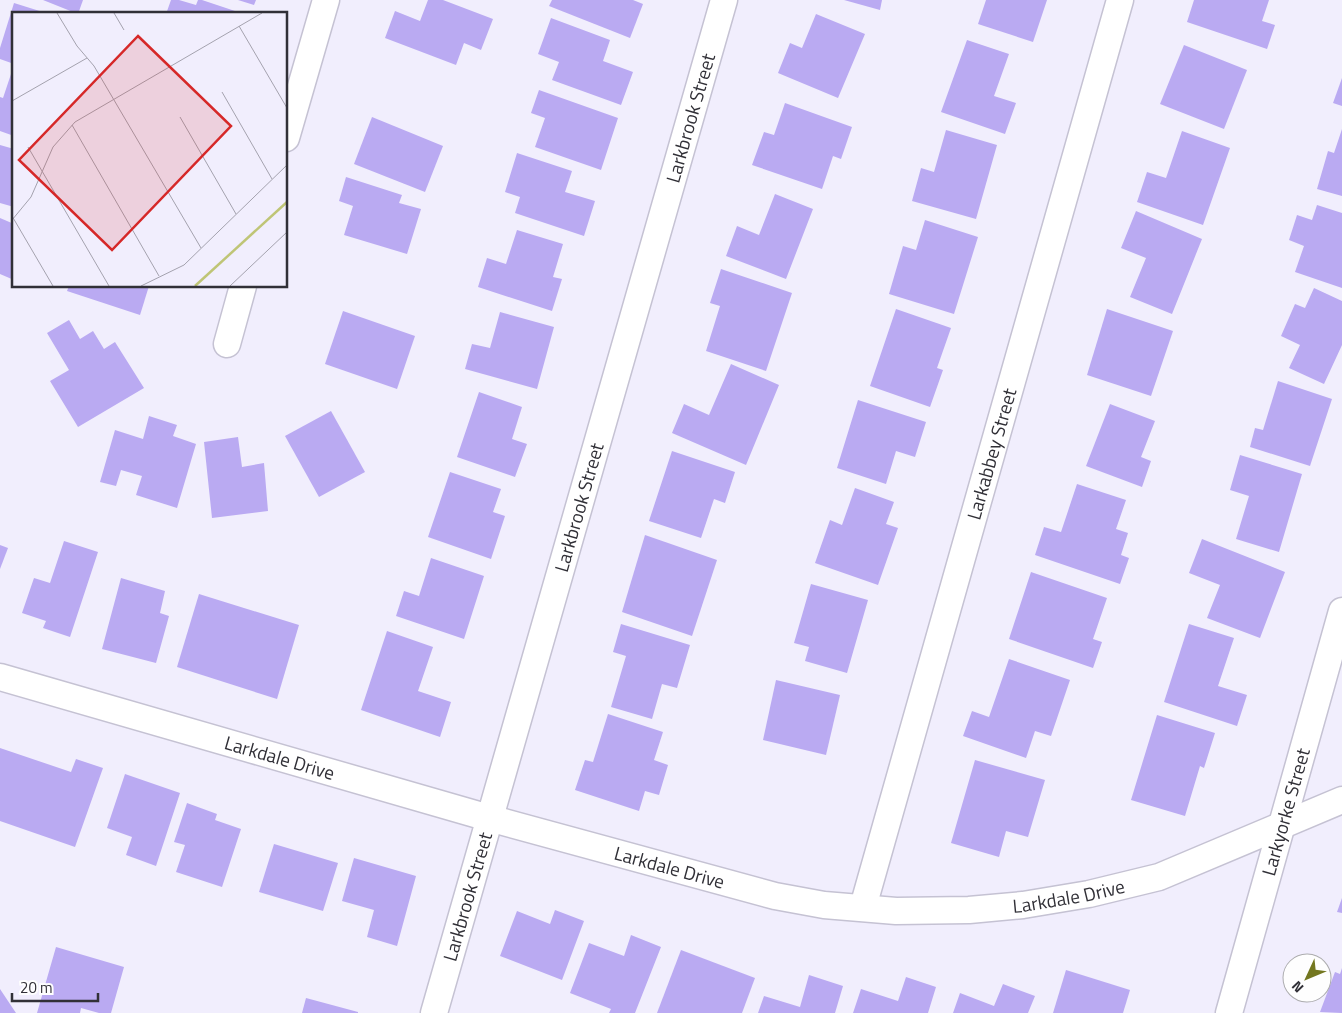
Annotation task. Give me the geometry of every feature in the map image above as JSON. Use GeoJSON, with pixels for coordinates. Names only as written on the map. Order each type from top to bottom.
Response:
{"type":"FeatureCollection","features":[{"type":"Feature","properties":{"kind":"street"},"geometry":{"type":"LineString","coordinates":[[288,131],[326,0]]}},
{"type":"Feature","properties":{"kind":"street","name":"Larkbrook Street"},"geometry":{"type":"LineString","coordinates":[[434,1013],[724,0]]}},
{"type":"Feature","properties":{"kind":"street","name":"Larkabbey Street"},"geometry":{"type":"LineString","coordinates":[[862,908],[1120,0]]}},
{"type":"Feature","properties":{"kind":"street"},"geometry":{"type":"LineString","coordinates":[[227,344],[242,288]]}},
{"type":"Feature","properties":{"kind":"street","name":"Larkyorke Street"},"geometry":{"type":"LineString","coordinates":[[1229,1013],[1342,611]]}},
{"type":"Feature","properties":{"kind":"street","name":"Larkdale Drive"},"geometry":{"type":"LineString","coordinates":[[0,677],[489,818],[775,896],[824,905],[896,912],[970,910],[1023,905],[1090,894],[1159,877],[1342,800]]}},
{"type":"Feature","properties":{"kind":"building"},"geometry":{"type":"Polygon","coordinates":[[[43,0],[83,0],[79,12],[73,12],[43,0]]]}},
{"type":"Feature","properties":{"kind":"building"},"geometry":{"type":"Polygon","coordinates":[[[171,0],[179,0],[196,5],[198,0],[202,0],[238,12],[167,12],[171,0]]]}},
{"type":"Feature","properties":{"kind":"building"},"geometry":{"type":"Polygon","coordinates":[[[238,0],[256,0],[254,5],[238,0]]]}},
{"type":"Feature","properties":{"kind":"building"},"geometry":{"type":"Polygon","coordinates":[[[428,0],[443,0],[493,19],[481,50],[464,43],[456,65],[385,38],[395,11],[420,21],[428,0]]]}},
{"type":"Feature","properties":{"kind":"building"},"geometry":{"type":"Polygon","coordinates":[[[552,0],[633,0],[643,4],[630,38],[549,6],[552,0]]]}},
{"type":"Feature","properties":{"kind":"building"},"geometry":{"type":"Polygon","coordinates":[[[844,0],[882,0],[880,10],[844,0]]]}},
{"type":"Feature","properties":{"kind":"building"},"geometry":{"type":"Polygon","coordinates":[[[986,0],[1047,0],[1033,42],[978,24],[986,0]]]}},
{"type":"Feature","properties":{"kind":"building"},"geometry":{"type":"Polygon","coordinates":[[[1194,0],[1269,0],[1262,21],[1275,25],[1267,49],[1187,22],[1194,0]]]}},
{"type":"Feature","properties":{"kind":"building"},"geometry":{"type":"Polygon","coordinates":[[[14,3],[43,12],[12,12],[12,63],[0,59],[0,48],[14,3]]]}},
{"type":"Feature","properties":{"kind":"building"},"geometry":{"type":"Polygon","coordinates":[[[816,14],[865,34],[838,98],[778,73],[790,43],[802,48],[816,14]]]}},
{"type":"Feature","properties":{"kind":"building"},"geometry":{"type":"Polygon","coordinates":[[[551,18],[610,40],[603,61],[633,72],[621,105],[552,80],[559,62],[538,54],[551,18]]]}},
{"type":"Feature","properties":{"kind":"building"},"geometry":{"type":"Polygon","coordinates":[[[967,40],[1009,54],[994,96],[1016,103],[1005,134],[941,112],[967,40]]]}},
{"type":"Feature","properties":{"kind":"building"},"geometry":{"type":"Polygon","coordinates":[[[1184,45],[1247,70],[1224,129],[1160,104],[1184,45]]]}},
{"type":"Feature","properties":{"kind":"building"},"geometry":{"type":"Polygon","coordinates":[[[12,74],[12,135],[0,131],[0,97],[3,98],[12,74]]]}},
{"type":"Feature","properties":{"kind":"building"},"geometry":{"type":"Polygon","coordinates":[[[1342,78],[1342,106],[1333,103],[1342,78]]]}},
{"type":"Feature","properties":{"kind":"building"},"geometry":{"type":"Polygon","coordinates":[[[539,90],[618,118],[601,170],[535,147],[545,118],[531,113],[539,90]]]}},
{"type":"Feature","properties":{"kind":"building"},"geometry":{"type":"Polygon","coordinates":[[[785,103],[852,127],[841,159],[833,156],[822,189],[752,165],[764,132],[774,135],[785,103]]]}},
{"type":"Feature","properties":{"kind":"building"},"geometry":{"type":"Polygon","coordinates":[[[372,117],[443,146],[425,192],[354,164],[372,117]]]}},
{"type":"Feature","properties":{"kind":"building"},"geometry":{"type":"Polygon","coordinates":[[[1342,129],[1342,196],[1317,189],[1328,151],[1334,153],[1342,129]]]}},
{"type":"Feature","properties":{"kind":"building"},"geometry":{"type":"Polygon","coordinates":[[[946,130],[997,145],[976,219],[912,201],[921,168],[934,172],[946,130]]]}},
{"type":"Feature","properties":{"kind":"building"},"geometry":{"type":"Polygon","coordinates":[[[1182,131],[1230,148],[1203,225],[1137,202],[1147,172],[1166,178],[1182,131]]]}},
{"type":"Feature","properties":{"kind":"building"},"geometry":{"type":"Polygon","coordinates":[[[0,145],[12,148],[12,206],[0,203],[0,145]]]}},
{"type":"Feature","properties":{"kind":"building"},"geometry":{"type":"Polygon","coordinates":[[[517,153],[572,171],[565,192],[595,201],[584,236],[515,213],[520,197],[505,192],[517,153]]]}},
{"type":"Feature","properties":{"kind":"building"},"geometry":{"type":"Polygon","coordinates":[[[346,177],[402,195],[399,203],[421,209],[407,254],[344,235],[353,206],[339,201],[346,177]]]}},
{"type":"Feature","properties":{"kind":"building"},"geometry":{"type":"Polygon","coordinates":[[[775,194],[813,209],[786,279],[726,256],[737,226],[759,235],[775,194]]]}},
{"type":"Feature","properties":{"kind":"building"},"geometry":{"type":"Polygon","coordinates":[[[1317,205],[1342,213],[1342,288],[1295,272],[1304,246],[1289,240],[1297,215],[1312,220],[1317,205]]]}},
{"type":"Feature","properties":{"kind":"building"},"geometry":{"type":"Polygon","coordinates":[[[1136,211],[1202,239],[1172,314],[1130,297],[1146,258],[1121,248],[1136,211]]]}},
{"type":"Feature","properties":{"kind":"building"},"geometry":{"type":"Polygon","coordinates":[[[0,218],[12,223],[12,279],[0,274],[0,218]]]}},
{"type":"Feature","properties":{"kind":"building"},"geometry":{"type":"Polygon","coordinates":[[[925,220],[978,237],[954,314],[889,294],[903,246],[916,250],[925,220]]]}},
{"type":"Feature","properties":{"kind":"building"},"geometry":{"type":"Polygon","coordinates":[[[517,230],[563,244],[553,277],[562,279],[552,311],[478,287],[487,258],[506,264],[517,230]]]}},
{"type":"Feature","properties":{"kind":"building"},"geometry":{"type":"Polygon","coordinates":[[[721,269],[792,293],[766,371],[706,351],[720,306],[710,303],[721,269]]]}},
{"type":"Feature","properties":{"kind":"building"},"geometry":{"type":"Polygon","coordinates":[[[68,288],[148,288],[140,315],[67,291],[68,288]]]}},
{"type":"Feature","properties":{"kind":"building"},"geometry":{"type":"Polygon","coordinates":[[[1314,288],[1342,301],[1342,345],[1324,384],[1289,368],[1300,345],[1281,336],[1295,304],[1305,308],[1314,288]]]}},
{"type":"Feature","properties":{"kind":"building"},"geometry":{"type":"Polygon","coordinates":[[[896,309],[951,328],[937,368],[943,370],[930,407],[870,386],[896,309]]]}},
{"type":"Feature","properties":{"kind":"building"},"geometry":{"type":"Polygon","coordinates":[[[1107,309],[1173,331],[1151,396],[1087,375],[1107,309]]]}},
{"type":"Feature","properties":{"kind":"building"},"geometry":{"type":"Polygon","coordinates":[[[343,311],[415,336],[397,389],[325,364],[343,311]]]}},
{"type":"Feature","properties":{"kind":"building"},"geometry":{"type":"Polygon","coordinates":[[[500,312],[554,327],[537,389],[465,369],[472,344],[490,348],[500,312]]]}},
{"type":"Feature","properties":{"kind":"building"},"geometry":{"type":"Polygon","coordinates":[[[69,320],[80,339],[93,331],[104,349],[115,342],[144,388],[78,427],[50,381],[69,370],[47,333],[69,320]]]}},
{"type":"Feature","properties":{"kind":"building"},"geometry":{"type":"Polygon","coordinates":[[[731,364],[779,385],[746,465],[672,433],[684,404],[709,415],[731,364]]]}},
{"type":"Feature","properties":{"kind":"building"},"geometry":{"type":"Polygon","coordinates":[[[1278,381],[1332,399],[1310,466],[1250,447],[1255,428],[1263,430],[1278,381]]]}},
{"type":"Feature","properties":{"kind":"building"},"geometry":{"type":"Polygon","coordinates":[[[479,392],[522,407],[512,439],[527,444],[515,477],[457,457],[479,392]]]}},
{"type":"Feature","properties":{"kind":"building"},"geometry":{"type":"Polygon","coordinates":[[[858,400],[926,422],[915,457],[896,451],[886,484],[837,468],[858,400]]]}},
{"type":"Feature","properties":{"kind":"building"},"geometry":{"type":"Polygon","coordinates":[[[1110,404],[1155,421],[1141,457],[1151,461],[1142,487],[1086,466],[1110,404]]]}},
{"type":"Feature","properties":{"kind":"building"},"geometry":{"type":"Polygon","coordinates":[[[331,411],[365,472],[319,497],[285,436],[331,411]]]}},
{"type":"Feature","properties":{"kind":"building"},"geometry":{"type":"Polygon","coordinates":[[[149,416],[177,425],[173,436],[196,444],[177,508],[136,495],[142,476],[121,470],[116,486],[100,482],[115,430],[143,439],[149,416]]]}},
{"type":"Feature","properties":{"kind":"building"},"geometry":{"type":"Polygon","coordinates":[[[238,437],[242,467],[264,463],[268,511],[212,518],[204,442],[238,437]]]}},
{"type":"Feature","properties":{"kind":"building"},"geometry":{"type":"Polygon","coordinates":[[[672,451],[735,472],[725,503],[714,499],[701,538],[649,521],[672,451]]]}},
{"type":"Feature","properties":{"kind":"building"},"geometry":{"type":"Polygon","coordinates":[[[1240,455],[1302,474],[1279,552],[1236,539],[1249,496],[1230,490],[1240,455]]]}},
{"type":"Feature","properties":{"kind":"building"},"geometry":{"type":"Polygon","coordinates":[[[450,472],[501,489],[493,512],[505,516],[491,559],[428,537],[450,472]]]}},
{"type":"Feature","properties":{"kind":"building"},"geometry":{"type":"Polygon","coordinates":[[[1077,484],[1126,500],[1116,529],[1128,533],[1121,555],[1129,558],[1120,584],[1035,555],[1044,527],[1061,532],[1077,484]]]}},
{"type":"Feature","properties":{"kind":"building"},"geometry":{"type":"Polygon","coordinates":[[[855,488],[894,502],[886,524],[898,528],[878,585],[815,563],[830,520],[842,525],[855,488]]]}},
{"type":"Feature","properties":{"kind":"building"},"geometry":{"type":"Polygon","coordinates":[[[645,535],[717,560],[692,636],[622,612],[645,535]]]}},
{"type":"Feature","properties":{"kind":"building"},"geometry":{"type":"Polygon","coordinates":[[[1202,539],[1285,572],[1260,638],[1207,618],[1220,585],[1189,573],[1202,539]]]}},
{"type":"Feature","properties":{"kind":"building"},"geometry":{"type":"Polygon","coordinates":[[[64,541],[98,552],[70,637],[43,628],[46,621],[22,613],[34,578],[50,583],[64,541]]]}},
{"type":"Feature","properties":{"kind":"building"},"geometry":{"type":"Polygon","coordinates":[[[0,545],[8,548],[0,569],[0,545]]]}},
{"type":"Feature","properties":{"kind":"building"},"geometry":{"type":"Polygon","coordinates":[[[431,558],[484,576],[464,639],[396,616],[404,591],[419,596],[431,558]]]}},
{"type":"Feature","properties":{"kind":"building"},"geometry":{"type":"Polygon","coordinates":[[[1031,572],[1107,598],[1093,639],[1102,642],[1093,668],[1009,639],[1031,572]]]}},
{"type":"Feature","properties":{"kind":"building"},"geometry":{"type":"Polygon","coordinates":[[[121,578],[165,591],[160,613],[169,616],[156,663],[102,649],[121,578]]]}},
{"type":"Feature","properties":{"kind":"building"},"geometry":{"type":"Polygon","coordinates":[[[811,584],[868,600],[847,673],[805,661],[809,647],[794,643],[811,584]]]}},
{"type":"Feature","properties":{"kind":"building"},"geometry":{"type":"Polygon","coordinates":[[[199,594],[299,625],[277,699],[177,667],[199,594]]]}},
{"type":"Feature","properties":{"kind":"building"},"geometry":{"type":"Polygon","coordinates":[[[621,624],[690,645],[677,688],[662,684],[652,719],[611,707],[626,656],[613,652],[621,624]]]}},
{"type":"Feature","properties":{"kind":"building"},"geometry":{"type":"Polygon","coordinates":[[[1189,624],[1234,638],[1218,686],[1247,695],[1237,726],[1164,702],[1189,624]]]}},
{"type":"Feature","properties":{"kind":"building"},"geometry":{"type":"Polygon","coordinates":[[[387,631],[433,647],[418,691],[451,702],[440,737],[361,710],[387,631]]]}},
{"type":"Feature","properties":{"kind":"building"},"geometry":{"type":"Polygon","coordinates":[[[1009,659],[1070,680],[1051,736],[1035,731],[1026,758],[963,736],[972,711],[989,717],[1009,659]]]}},
{"type":"Feature","properties":{"kind":"building"},"geometry":{"type":"Polygon","coordinates":[[[776,680],[840,695],[826,755],[763,740],[776,680]]]}},
{"type":"Feature","properties":{"kind":"building"},"geometry":{"type":"Polygon","coordinates":[[[608,714],[663,732],[654,760],[668,765],[659,795],[645,791],[639,811],[575,790],[585,760],[593,762],[608,714]]]}},
{"type":"Feature","properties":{"kind":"building"},"geometry":{"type":"Polygon","coordinates":[[[1157,715],[1215,733],[1204,768],[1200,766],[1185,816],[1131,800],[1157,715]]]}},
{"type":"Feature","properties":{"kind":"building"},"geometry":{"type":"Polygon","coordinates":[[[0,748],[71,772],[76,759],[103,768],[75,847],[0,821],[0,748]]]}},
{"type":"Feature","properties":{"kind":"building"},"geometry":{"type":"Polygon","coordinates":[[[975,760],[1045,780],[1028,837],[1006,831],[999,857],[951,843],[975,760]]]}},
{"type":"Feature","properties":{"kind":"building"},"geometry":{"type":"Polygon","coordinates":[[[125,774],[180,793],[156,866],[126,855],[132,837],[107,828],[125,774]]]}},
{"type":"Feature","properties":{"kind":"building"},"geometry":{"type":"Polygon","coordinates":[[[187,803],[217,814],[215,820],[241,829],[222,887],[176,872],[185,845],[174,842],[187,803]]]}},
{"type":"Feature","properties":{"kind":"building"},"geometry":{"type":"Polygon","coordinates":[[[274,844],[338,863],[323,911],[259,892],[274,844]]]}},
{"type":"Feature","properties":{"kind":"building"},"geometry":{"type":"Polygon","coordinates":[[[354,858],[416,876],[397,946],[367,937],[374,910],[342,901],[354,858]]]}},
{"type":"Feature","properties":{"kind":"building"},"geometry":{"type":"Polygon","coordinates":[[[1342,898],[1342,913],[1337,912],[1342,898]]]}},
{"type":"Feature","properties":{"kind":"building"},"geometry":{"type":"Polygon","coordinates":[[[555,910],[584,921],[562,980],[500,956],[517,911],[550,924],[555,910]]]}},
{"type":"Feature","properties":{"kind":"building"},"geometry":{"type":"Polygon","coordinates":[[[631,935],[661,947],[635,1013],[609,1013],[611,1009],[570,993],[589,943],[624,956],[631,935]]]}},
{"type":"Feature","properties":{"kind":"building"},"geometry":{"type":"Polygon","coordinates":[[[56,947],[124,967],[111,1013],[99,1013],[81,1008],[80,1013],[37,1013],[56,947]]]}},
{"type":"Feature","properties":{"kind":"building"},"geometry":{"type":"Polygon","coordinates":[[[681,950],[755,978],[742,1013],[657,1013],[681,950]]]}},
{"type":"Feature","properties":{"kind":"building"},"geometry":{"type":"Polygon","coordinates":[[[1342,968],[1342,1013],[1320,1012],[1323,1003],[1332,1003],[1332,980],[1335,972],[1340,974],[1342,968]]]}},
{"type":"Feature","properties":{"kind":"building"},"geometry":{"type":"Polygon","coordinates":[[[1066,970],[1130,990],[1123,1013],[1053,1013],[1066,970]]]}},
{"type":"Feature","properties":{"kind":"building"},"geometry":{"type":"Polygon","coordinates":[[[809,975],[843,986],[835,1013],[758,1013],[764,996],[800,1007],[809,975]]]}},
{"type":"Feature","properties":{"kind":"building"},"geometry":{"type":"Polygon","coordinates":[[[906,977],[936,987],[928,1013],[853,1013],[861,989],[898,1001],[906,977]]]}},
{"type":"Feature","properties":{"kind":"building"},"geometry":{"type":"Polygon","coordinates":[[[1003,984],[1035,996],[1028,1013],[953,1013],[960,993],[994,1006],[1003,984]]]}},
{"type":"Feature","properties":{"kind":"building"},"geometry":{"type":"Polygon","coordinates":[[[0,989],[16,1013],[0,1013],[0,989]]]}},
{"type":"Feature","properties":{"kind":"building"},"geometry":{"type":"Polygon","coordinates":[[[306,998],[358,1012],[358,1013],[302,1013],[306,998]]]}}]}
